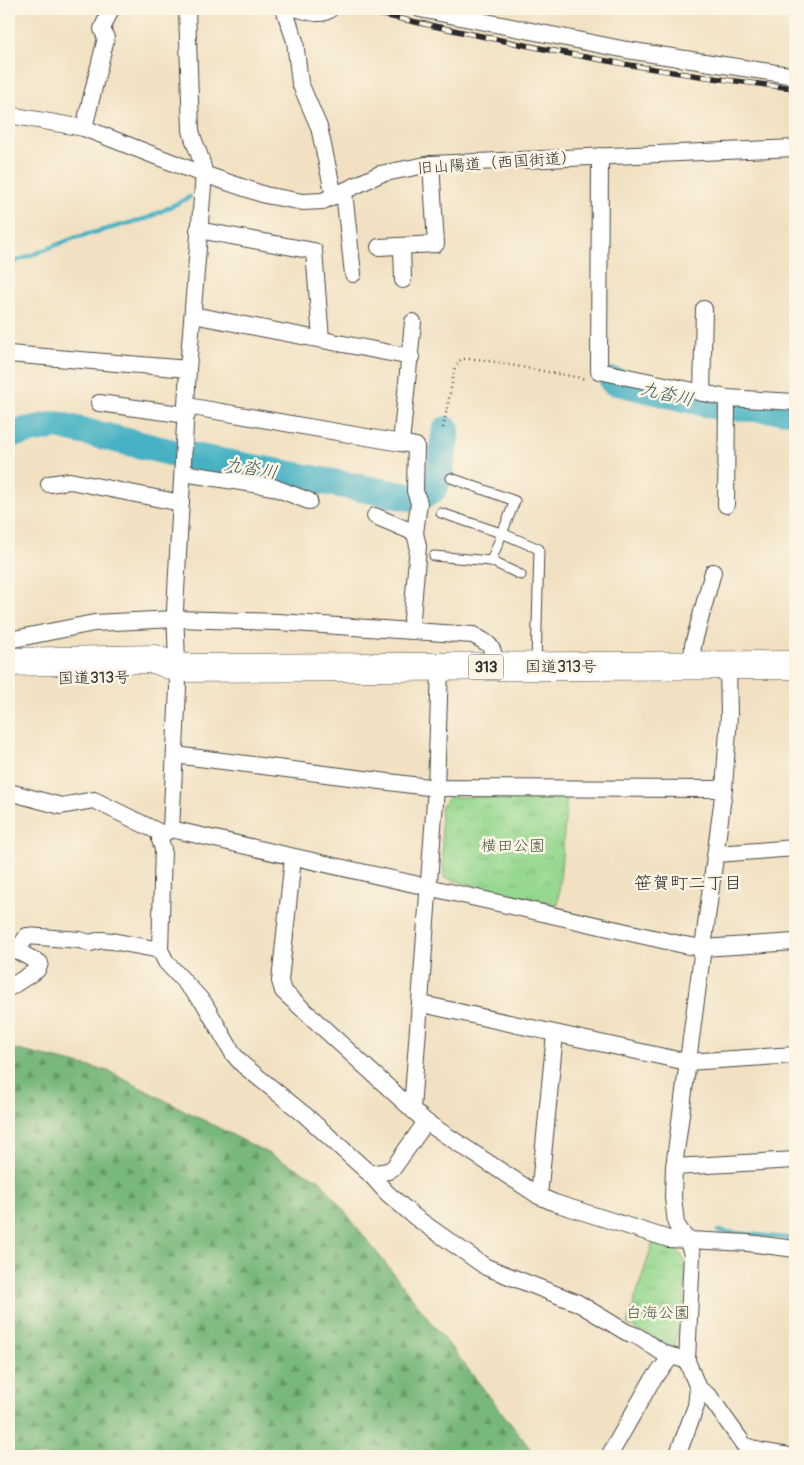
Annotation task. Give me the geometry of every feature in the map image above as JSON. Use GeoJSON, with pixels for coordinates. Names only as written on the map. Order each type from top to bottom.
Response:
{"type":"FeatureCollection","features":[{"type":"Feature","properties":{"kind":"highway","name":"国道313号"},"geometry":{"type":"LineString","coordinates":[[9,662],[156,659],[177,668],[795,665]]}},
{"type":"Feature","properties":{"kind":"highway","name":"国道313号"},"geometry":{"type":"LineString","coordinates":[[9,678],[160,677],[177,668]]}},
{"type":"Feature","properties":{"kind":"street"},"geometry":{"type":"LineString","coordinates":[[84,128],[106,38],[102,29],[112,9]]}},
{"type":"Feature","properties":{"kind":"street"},"geometry":{"type":"LineString","coordinates":[[187,9],[191,130],[193,142],[203,160],[204,174],[188,369],[175,619],[177,668],[174,755],[167,831],[160,840],[163,849],[160,950],[166,962],[204,1003],[238,1060],[305,1115],[415,1217],[486,1267],[578,1303],[671,1357],[687,1360]]}},
{"type":"Feature","properties":{"kind":"street"},"geometry":{"type":"LineString","coordinates":[[284,9],[295,41],[300,83],[319,127],[339,194],[353,274]]}},
{"type":"Feature","properties":{"kind":"street"},"geometry":{"type":"LineString","coordinates":[[297,9],[319,13],[326,13],[330,9]]}},
{"type":"Feature","properties":{"kind":"street"},"geometry":{"type":"LineString","coordinates":[[420,9],[627,50],[795,76]]}},
{"type":"Feature","properties":{"kind":"street","name":"旧山陽道（西国街道）"},"geometry":{"type":"LineString","coordinates":[[9,115],[84,128],[265,195],[314,202],[339,194],[380,174],[431,164],[795,148]]}},
{"type":"Feature","properties":{"kind":"street"},"geometry":{"type":"LineString","coordinates":[[600,156],[599,371],[727,398],[795,402]]}},
{"type":"Feature","properties":{"kind":"street"},"geometry":{"type":"LineString","coordinates":[[379,247],[436,244],[431,164]]}},
{"type":"Feature","properties":{"kind":"street"},"geometry":{"type":"LineString","coordinates":[[198,230],[314,252],[321,339]]}},
{"type":"Feature","properties":{"kind":"street"},"geometry":{"type":"LineString","coordinates":[[402,246],[403,280]]}},
{"type":"Feature","properties":{"kind":"street"},"geometry":{"type":"LineString","coordinates":[[702,393],[704,310]]}},
{"type":"Feature","properties":{"kind":"street"},"geometry":{"type":"LineString","coordinates":[[193,315],[411,357]]}},
{"type":"Feature","properties":{"kind":"street"},"geometry":{"type":"LineString","coordinates":[[401,443],[413,322]]}},
{"type":"Feature","properties":{"kind":"street"},"geometry":{"type":"LineString","coordinates":[[9,354],[188,369]]}},
{"type":"Feature","properties":{"kind":"street"},"geometry":{"type":"LineString","coordinates":[[726,505],[727,398]]}},
{"type":"Feature","properties":{"kind":"street"},"geometry":{"type":"LineString","coordinates":[[100,403],[187,410],[416,446],[417,497],[415,532],[418,546],[411,630]]}},
{"type":"Feature","properties":{"kind":"street"},"geometry":{"type":"LineString","coordinates":[[184,461],[273,487],[309,501]]}},
{"type":"Feature","properties":{"kind":"street"},"geometry":{"type":"LineString","coordinates":[[49,484],[70,481],[181,503]]}},
{"type":"Feature","properties":{"kind":"street"},"geometry":{"type":"LineString","coordinates":[[375,516],[415,532]]}},
{"type":"Feature","properties":{"kind":"street"},"geometry":{"type":"LineString","coordinates":[[692,666],[693,645],[713,572]]}},
{"type":"Feature","properties":{"kind":"street"},"geometry":{"type":"LineString","coordinates":[[9,640],[94,623],[175,619],[278,622],[473,635],[490,644],[494,650],[496,667]]}},
{"type":"Feature","properties":{"kind":"street"},"geometry":{"type":"LineString","coordinates":[[677,1456],[696,1406],[698,1388],[687,1360],[693,1265],[688,1242],[676,1224],[673,1197],[674,1167],[724,789],[729,715],[728,666]]}},
{"type":"Feature","properties":{"kind":"street"},"geometry":{"type":"LineString","coordinates":[[412,1109],[422,1004],[428,888],[436,788],[440,668]]}},
{"type":"Feature","properties":{"kind":"street"},"geometry":{"type":"LineString","coordinates":[[174,755],[436,788],[724,789]]}},
{"type":"Feature","properties":{"kind":"street"},"geometry":{"type":"LineString","coordinates":[[9,792],[61,806],[94,800],[167,831],[703,948],[795,942]]}},
{"type":"Feature","properties":{"kind":"street"},"geometry":{"type":"LineString","coordinates":[[716,854],[795,848]]}},
{"type":"Feature","properties":{"kind":"street"},"geometry":{"type":"LineString","coordinates":[[293,858],[280,981],[283,991],[426,1122],[539,1196],[555,1203],[658,1236],[688,1242],[748,1243],[795,1249]]}},
{"type":"Feature","properties":{"kind":"street"},"geometry":{"type":"LineString","coordinates":[[9,988],[37,970],[40,963],[17,951],[27,936],[90,942],[112,940],[160,950]]}},
{"type":"Feature","properties":{"kind":"street"},"geometry":{"type":"LineString","coordinates":[[422,1004],[687,1062],[795,1055]]}},
{"type":"Feature","properties":{"kind":"street"},"geometry":{"type":"LineString","coordinates":[[539,1196],[555,1034]]}},
{"type":"Feature","properties":{"kind":"street"},"geometry":{"type":"LineString","coordinates":[[370,1174],[388,1171],[394,1167],[426,1122]]}},
{"type":"Feature","properties":{"kind":"street"},"geometry":{"type":"LineString","coordinates":[[674,1167],[795,1160]]}},
{"type":"Feature","properties":{"kind":"street"},"geometry":{"type":"LineString","coordinates":[[609,1456],[651,1382],[671,1357]]}},
{"type":"Feature","properties":{"kind":"street"},"geometry":{"type":"LineString","coordinates":[[698,1388],[710,1397],[744,1445],[759,1452],[789,1456]]}},
{"type":"Feature","properties":{"kind":"lane"},"geometry":{"type":"LineString","coordinates":[[451,478],[515,502],[504,534],[491,561]]}},
{"type":"Feature","properties":{"kind":"lane"},"geometry":{"type":"LineString","coordinates":[[441,513],[504,534],[540,549],[536,666]]}},
{"type":"Feature","properties":{"kind":"lane"},"geometry":{"type":"LineString","coordinates":[[434,556],[491,561],[521,575]]}},
{"type":"Feature","properties":{"kind":"path"},"geometry":{"type":"LineString","coordinates":[[443,428],[455,368],[461,359],[478,359],[598,382],[599,371]]}},
{"type":"Feature","properties":{"kind":"green space","name":"横田公園"},"geometry":{"type":"Polygon","coordinates":[[[567,796],[558,905],[444,878],[440,807],[450,797],[567,796]]]}},
{"type":"Feature","properties":{"kind":"green space"},"geometry":{"type":"Polygon","coordinates":[[[9,1048],[108,1071],[320,1180],[536,1456],[9,1456],[9,1048]]]}},
{"type":"Feature","properties":{"kind":"green space","name":"白海公園"},"geometry":{"type":"Polygon","coordinates":[[[653,1242],[676,1250],[681,1254],[684,1262],[684,1302],[672,1351],[627,1324],[653,1242]]]}},
{"type":"Feature","properties":{"kind":"waterway"},"geometry":{"type":"LineString","coordinates":[[9,264],[74,238],[148,218],[190,197]]}},
{"type":"Feature","properties":{"kind":"waterway","name":"九沓川"},"geometry":{"type":"LineString","coordinates":[[613,381],[722,407]]}},
{"type":"Feature","properties":{"kind":"waterway","name":"九沓川"},"geometry":{"type":"LineString","coordinates":[[732,407],[795,410]]}},
{"type":"Feature","properties":{"kind":"waterway","name":"九沓川"},"geometry":{"type":"LineString","coordinates":[[9,434],[57,425],[178,454],[409,497],[427,493],[435,486],[446,430]]}},
{"type":"Feature","properties":{"kind":"waterway"},"geometry":{"type":"LineString","coordinates":[[718,1231],[795,1239]]}},
{"type":"Feature","properties":{"kind":"railway"},"geometry":{"type":"LineString","coordinates":[[356,9],[629,65],[740,82],[795,88]]}},
{"type":"Feature","properties":{"kind":"district","name":"笹賀町二丁目"},"geometry":{"type":"Point","coordinates":[688,883]}}]}
